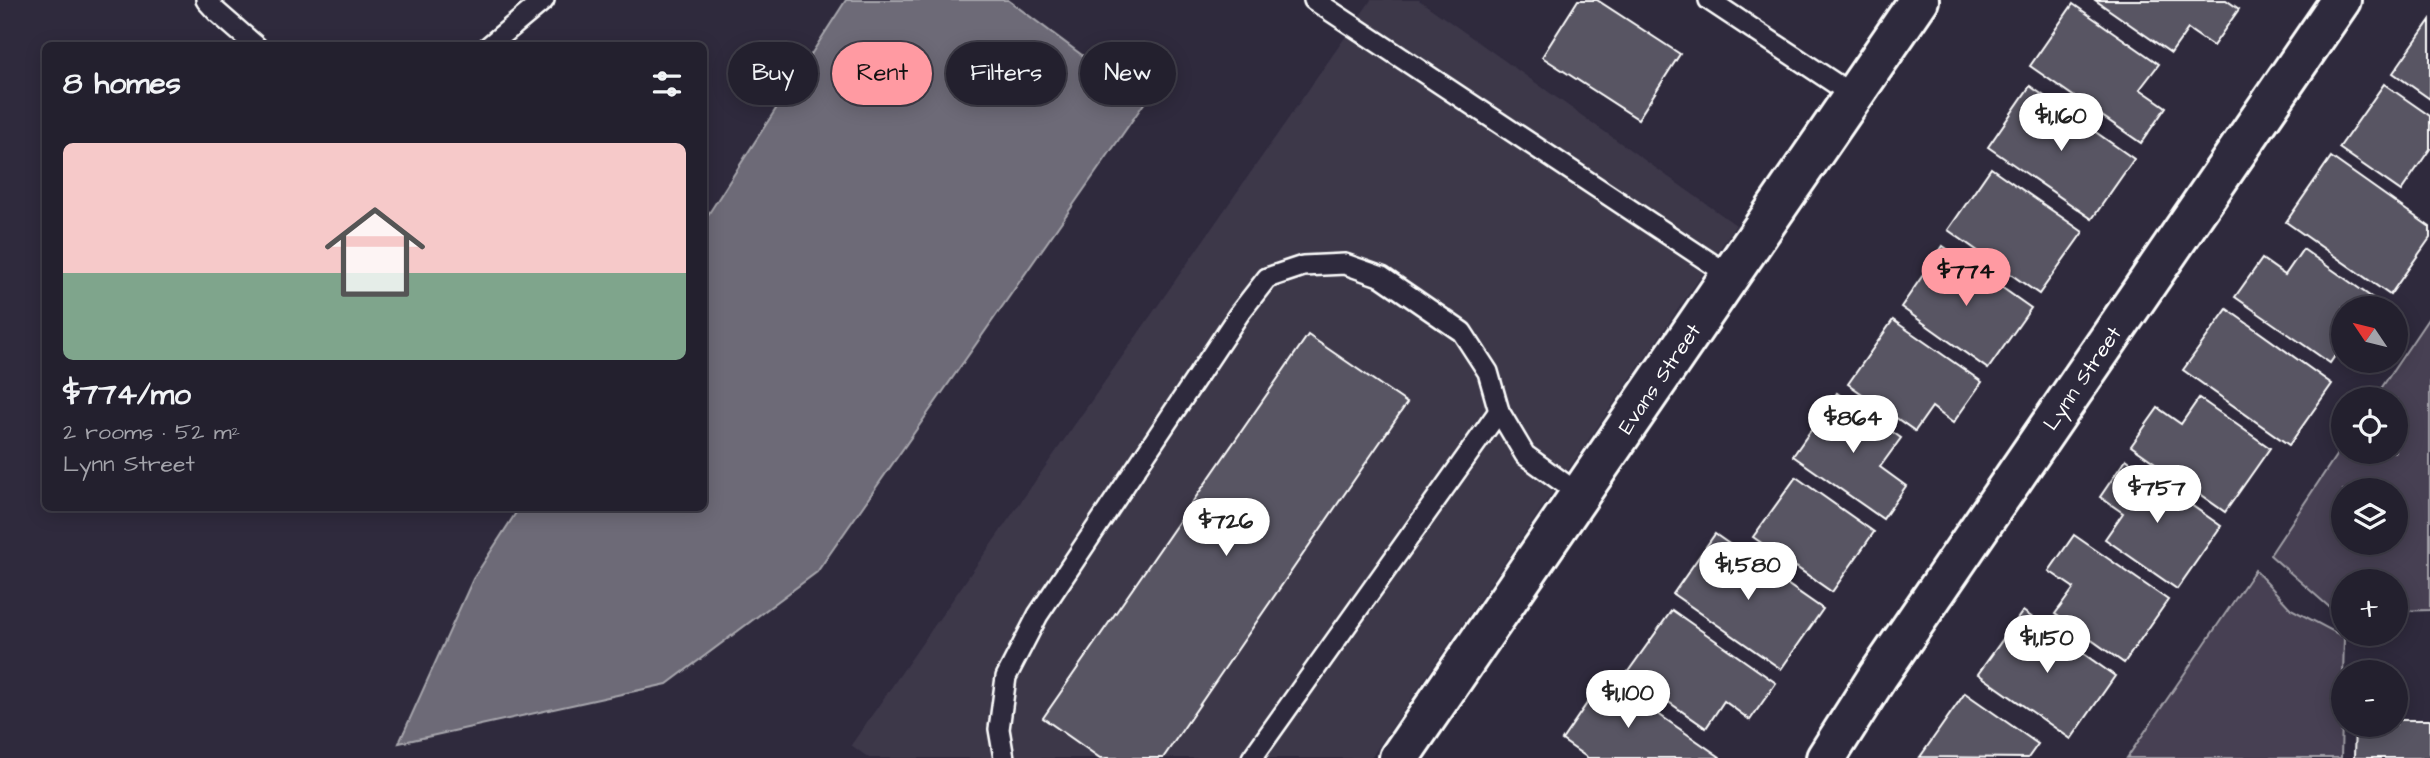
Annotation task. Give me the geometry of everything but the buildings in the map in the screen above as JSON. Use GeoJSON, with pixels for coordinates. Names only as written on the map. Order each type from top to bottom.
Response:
{"type":"FeatureCollection","features":[{"type":"Feature","properties":{"kind":"street","name":"Evans Street"},"geometry":{"type":"LineString","coordinates":[[1399,758],[1919,0]]}},
{"type":"Feature","properties":{"kind":"street","name":"Lynn Street"},"geometry":{"type":"LineString","coordinates":[[1826,758],[1893,653],[2341,0]]}},
{"type":"Feature","properties":{"kind":"lane"},"geometry":{"type":"LineString","coordinates":[[206,0],[251,42]]}},
{"type":"Feature","properties":{"kind":"lane"},"geometry":{"type":"LineString","coordinates":[[494,42],[544,0]]}},
{"type":"Feature","properties":{"kind":"lane"},"geometry":{"type":"LineString","coordinates":[[1314,0],[1729,275]]}},
{"type":"Feature","properties":{"kind":"lane"},"geometry":{"type":"LineString","coordinates":[[1709,0],[1854,96]]}},
{"type":"Feature","properties":{"kind":"lane"},"geometry":{"type":"LineString","coordinates":[[1004,758],[999,729],[1006,677],[1038,615],[1239,314],[1267,278],[1303,265],[1345,264],[1382,277],[1462,331],[1488,372],[1499,411],[1525,455],[1580,495]]}},
{"type":"Feature","properties":{"kind":"lane"},"geometry":{"type":"LineString","coordinates":[[1252,758],[1499,411]]}},
{"type":"Feature","properties":{"kind":"shaded area"},"geometry":{"type":"Polygon","coordinates":[[[846,0],[1008,0],[1064,42],[946,42],[946,105],[1066,105],[1066,43],[1080,54],[1080,105],[1143,105],[817,572],[667,684],[399,743],[473,579],[517,511],[707,511],[707,216],[779,105],[818,105],[818,44],[846,0]]]}},
{"type":"Feature","properties":{"kind":"shaded area"},"geometry":{"type":"Polygon","coordinates":[[[1371,0],[1419,0],[1736,225],[1371,758],[869,758],[851,745],[1371,0]]]}},
{"type":"Feature","properties":{"kind":"shaded area"},"geometry":{"type":"Polygon","coordinates":[[[2430,316],[2430,610],[2408,611],[2408,569],[2331,569],[2331,608],[2270,555],[2331,463],[2408,464],[2408,387],[2382,387],[2392,373],[2408,373],[2408,349],[2430,316]]]}},
{"type":"Feature","properties":{"kind":"shaded area"},"geometry":{"type":"Polygon","coordinates":[[[2255,570],[2291,609],[2331,630],[2331,646],[2344,646],[2343,660],[2331,660],[2331,737],[2342,737],[2341,758],[2127,758],[2255,570]]]}}]}
